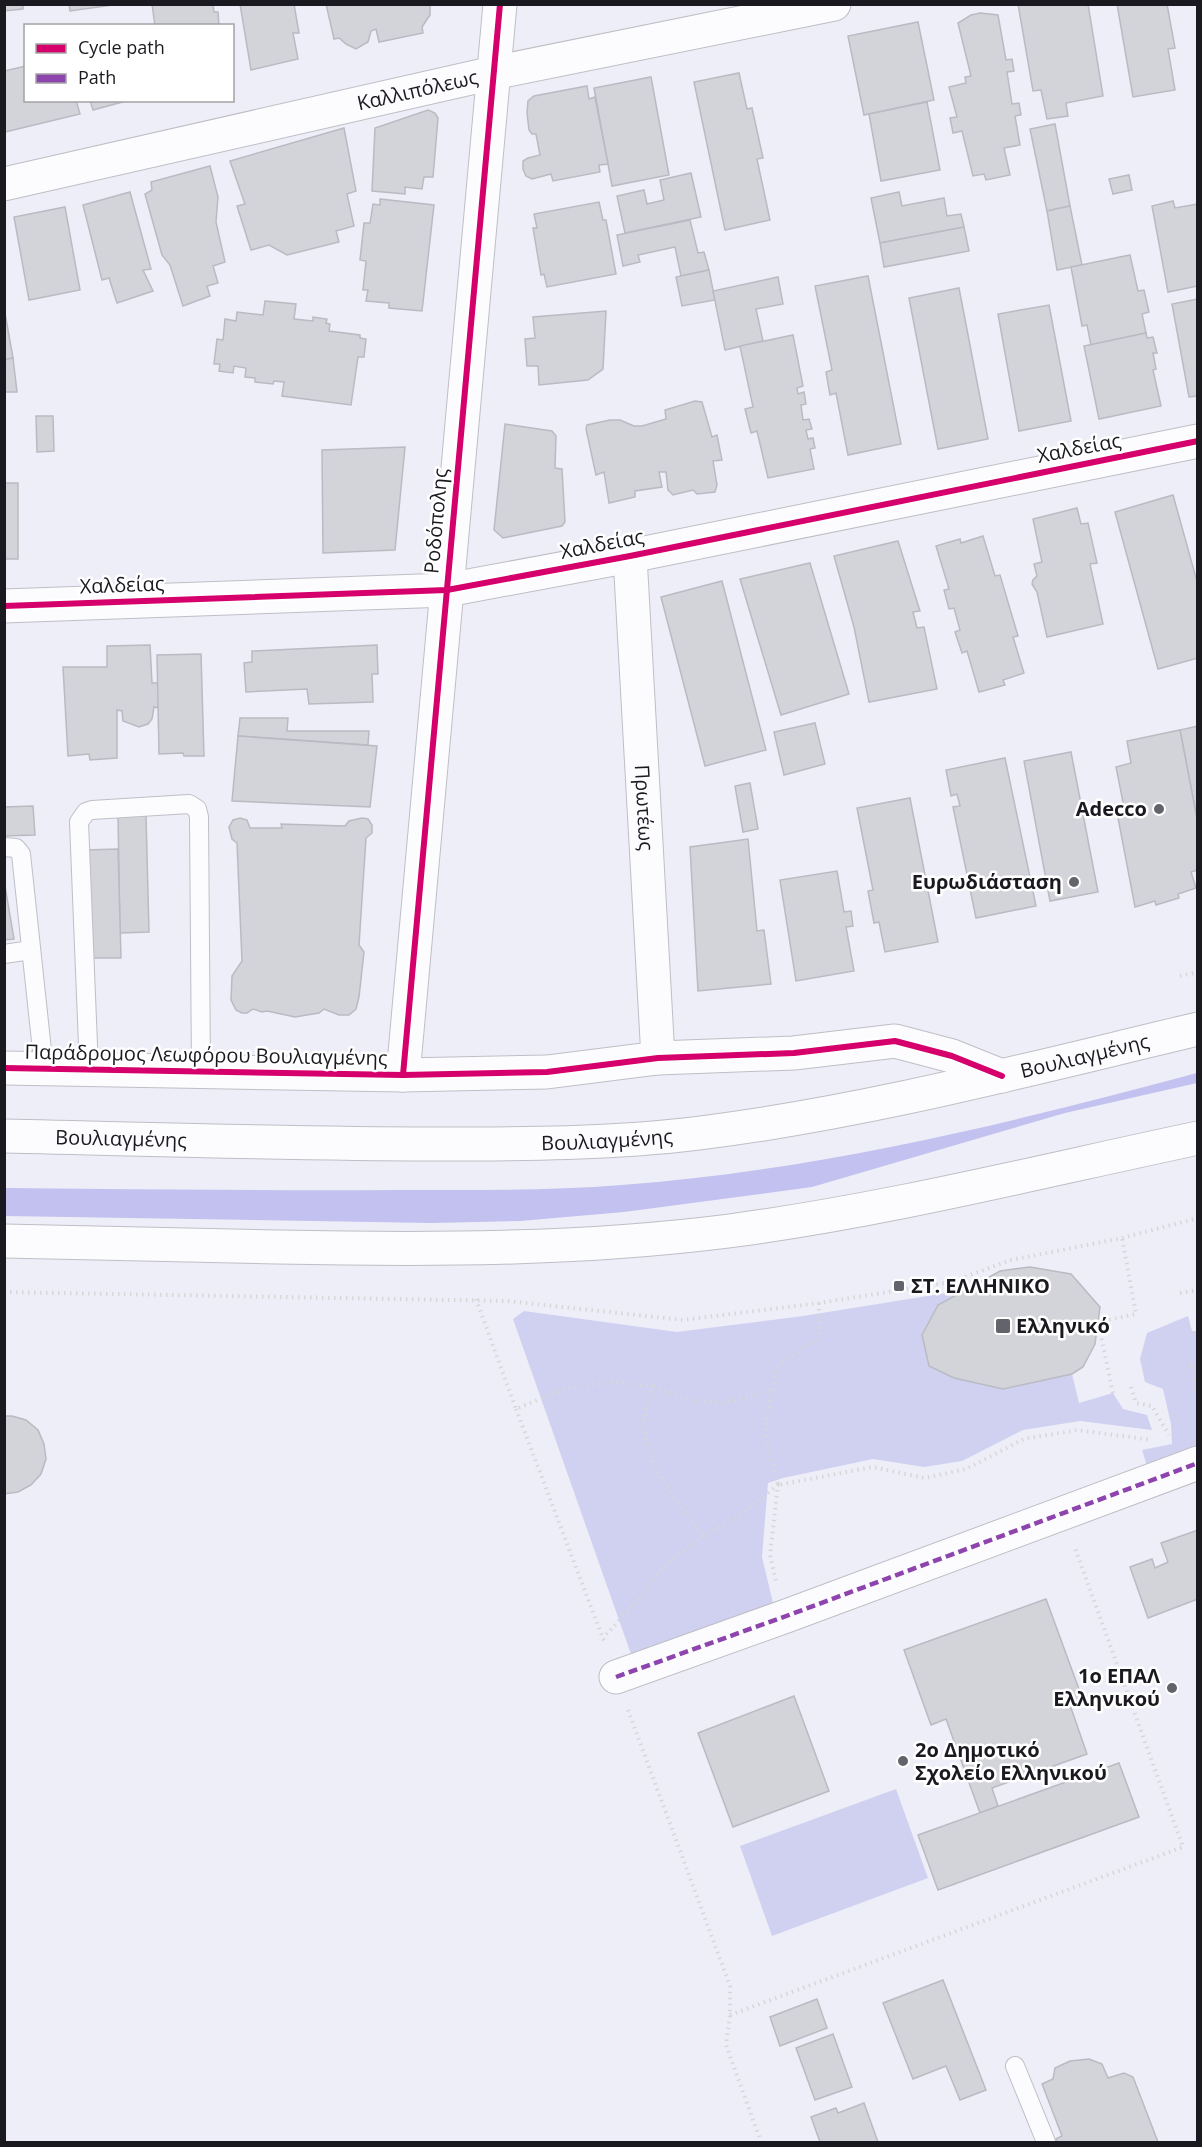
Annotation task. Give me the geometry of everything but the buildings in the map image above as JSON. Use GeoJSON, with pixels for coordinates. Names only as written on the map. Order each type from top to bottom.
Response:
{"type":"FeatureCollection","features":[{"type":"Feature","properties":{"kind":"street","name":"Ροδόπολης"},"geometry":{"type":"LineString","coordinates":[[403,1076],[500,4]]}},
{"type":"Feature","properties":{"kind":"street","name":"Καλλιπόλεως"},"geometry":{"type":"LineString","coordinates":[[4,184],[493,73],[834,4]]}},
{"type":"Feature","properties":{"kind":"street","name":"Χαλδείας"},"geometry":{"type":"LineString","coordinates":[[4,606],[447,590],[630,556],[1197,441]]}},
{"type":"Feature","properties":{"kind":"street","name":"Πρωτέως"},"geometry":{"type":"LineString","coordinates":[[630,556],[658,1058]]}},
{"type":"Feature","properties":{"kind":"street","name":"Βουλιαγμένης"},"geometry":{"type":"LineString","coordinates":[[4,1136],[379,1144],[589,1142],[699,1133],[788,1119],[1002,1076],[1197,1029]]}},
{"type":"Feature","properties":{"kind":"street","name":"Παράδρομος Λεωφόρου Βουλιαγμένης"},"geometry":{"type":"LineString","coordinates":[[4,1068],[403,1076],[547,1072],[658,1058],[794,1053],[896,1041],[952,1056],[1002,1076]]}},
{"type":"Feature","properties":{"kind":"street"},"geometry":{"type":"LineString","coordinates":[[4,1241],[391,1249],[499,1249],[605,1243],[729,1231],[888,1205],[1197,1138]]}},
{"type":"Feature","properties":{"kind":"street"},"geometry":{"type":"LineString","coordinates":[[616,1677],[1197,1463]]}},
{"type":"Feature","properties":{"kind":"lane"},"geometry":{"type":"LineString","coordinates":[[89,1070],[79,822],[86,812],[92,810],[189,804],[197,809],[199,817],[201,1072]]}},
{"type":"Feature","properties":{"kind":"lane"},"geometry":{"type":"LineString","coordinates":[[4,847],[16,848],[21,854],[44,1069]]}},
{"type":"Feature","properties":{"kind":"lane"},"geometry":{"type":"LineString","coordinates":[[4,954],[31,950]]}},
{"type":"Feature","properties":{"kind":"lane"},"geometry":{"type":"LineString","coordinates":[[1015,2066],[1046,2142]]}},
{"type":"Feature","properties":{"kind":"path"},"geometry":{"type":"LineString","coordinates":[[1180,976],[1197,972]]}},
{"type":"Feature","properties":{"kind":"path"},"geometry":{"type":"LineString","coordinates":[[4,1292],[507,1300],[683,1320],[819,1303],[951,1282],[1011,1260],[1122,1238],[1197,1218]]}},
{"type":"Feature","properties":{"kind":"path"},"geometry":{"type":"LineString","coordinates":[[1113,1393],[1098,1322],[1136,1314],[1122,1238]]}},
{"type":"Feature","properties":{"kind":"path"},"geometry":{"type":"LineString","coordinates":[[1180,1293],[1197,1290]]}},
{"type":"Feature","properties":{"kind":"path"},"geometry":{"type":"LineString","coordinates":[[476,1299],[730,1986],[730,2015],[726,2045],[761,2142]]}},
{"type":"Feature","properties":{"kind":"path"},"geometry":{"type":"LineString","coordinates":[[770,1555],[778,1485],[766,1443],[765,1420],[780,1363],[819,1339],[819,1303]]}},
{"type":"Feature","properties":{"kind":"path"},"geometry":{"type":"LineString","coordinates":[[1197,1361],[1190,1363],[1197,1397]]}},
{"type":"Feature","properties":{"kind":"path"},"geometry":{"type":"LineString","coordinates":[[516,1409],[566,1388],[612,1382],[653,1386],[692,1401],[724,1402],[774,1389]]}},
{"type":"Feature","properties":{"kind":"path"},"geometry":{"type":"LineString","coordinates":[[653,1386],[645,1412],[646,1436],[658,1476],[703,1536]]}},
{"type":"Feature","properties":{"kind":"path"},"geometry":{"type":"LineString","coordinates":[[603,1638],[642,1596],[663,1567],[703,1536],[737,1517],[778,1485],[873,1467],[925,1478],[966,1469],[1024,1439],[1077,1430],[1151,1440],[1171,1438],[1152,1406],[1136,1403],[1131,1387]]}},
{"type":"Feature","properties":{"kind":"path"},"geometry":{"type":"LineString","coordinates":[[730,2015],[1183,1846],[1063,1513]]}},
{"type":"Feature","properties":{"kind":"shaded area"},"geometry":{"type":"Polygon","coordinates":[[[1197,1073],[1197,1083],[1065,1113],[812,1187],[624,1212],[520,1221],[431,1223],[5,1216],[5,1188],[510,1190],[594,1187],[695,1178],[840,1156],[984,1127],[1197,1073]]]}},
{"type":"Feature","properties":{"kind":"shaded area"},"geometry":{"type":"Polygon","coordinates":[[[965,1290],[938,1305],[922,1334],[929,1366],[954,1378],[1003,1389],[1072,1374],[1079,1403],[1113,1393],[1123,1409],[1147,1415],[1152,1430],[1080,1421],[1023,1430],[962,1461],[924,1467],[873,1459],[768,1483],[762,1557],[773,1603],[631,1654],[513,1319],[524,1311],[677,1332],[803,1316],[965,1290]]]}},
{"type":"Feature","properties":{"kind":"shaded area"},"geometry":{"type":"Polygon","coordinates":[[[1188,1316],[1192,1331],[1197,1331],[1197,1447],[1147,1466],[1142,1450],[1172,1444],[1171,1424],[1163,1389],[1145,1382],[1140,1359],[1147,1333],[1188,1316]]]}},
{"type":"Feature","properties":{"kind":"shaded area"},"geometry":{"type":"Polygon","coordinates":[[[896,1789],[928,1878],[772,1936],[740,1846],[896,1789]]]}},
{"type":"Feature","properties":{"kind":"marked path"},"geometry":{"type":"LineString","coordinates":[[616,1677],[1198,1463]]}},
{"type":"Feature","properties":{"kind":"cycle path"},"geometry":{"type":"LineString","coordinates":[[403,1075],[500,4]]}},
{"type":"Feature","properties":{"kind":"cycle path"},"geometry":{"type":"LineString","coordinates":[[4,606],[447,590],[630,556],[1198,441]]}},
{"type":"Feature","properties":{"kind":"cycle path"},"geometry":{"type":"LineString","coordinates":[[4,1068],[403,1075],[547,1072],[658,1058],[794,1053],[895,1041],[952,1056],[1002,1076]]}},
{"type":"Feature","properties":{"kind":"place","name":"Adecco"},"geometry":{"type":"Point","coordinates":[1159,809]}},
{"type":"Feature","properties":{"kind":"place","name":"Ευρωδιάσταση"},"geometry":{"type":"Point","coordinates":[1074,882]}},
{"type":"Feature","properties":{"kind":"place","name":"ΣΤ. ΕΛΛΗΝΙΚΟ"},"geometry":{"type":"Point","coordinates":[899,1286]}},
{"type":"Feature","properties":{"kind":"place","name":"Ελληνικό"},"geometry":{"type":"Point","coordinates":[1003,1326]}},
{"type":"Feature","properties":{"kind":"place","name":"1ο ΕΠΑΛ Ελληνικού"},"geometry":{"type":"Point","coordinates":[1172,1688]}},
{"type":"Feature","properties":{"kind":"place","name":"2ο Δημοτικό Σχολείο Ελληνικού"},"geometry":{"type":"Point","coordinates":[903,1761]}}]}
